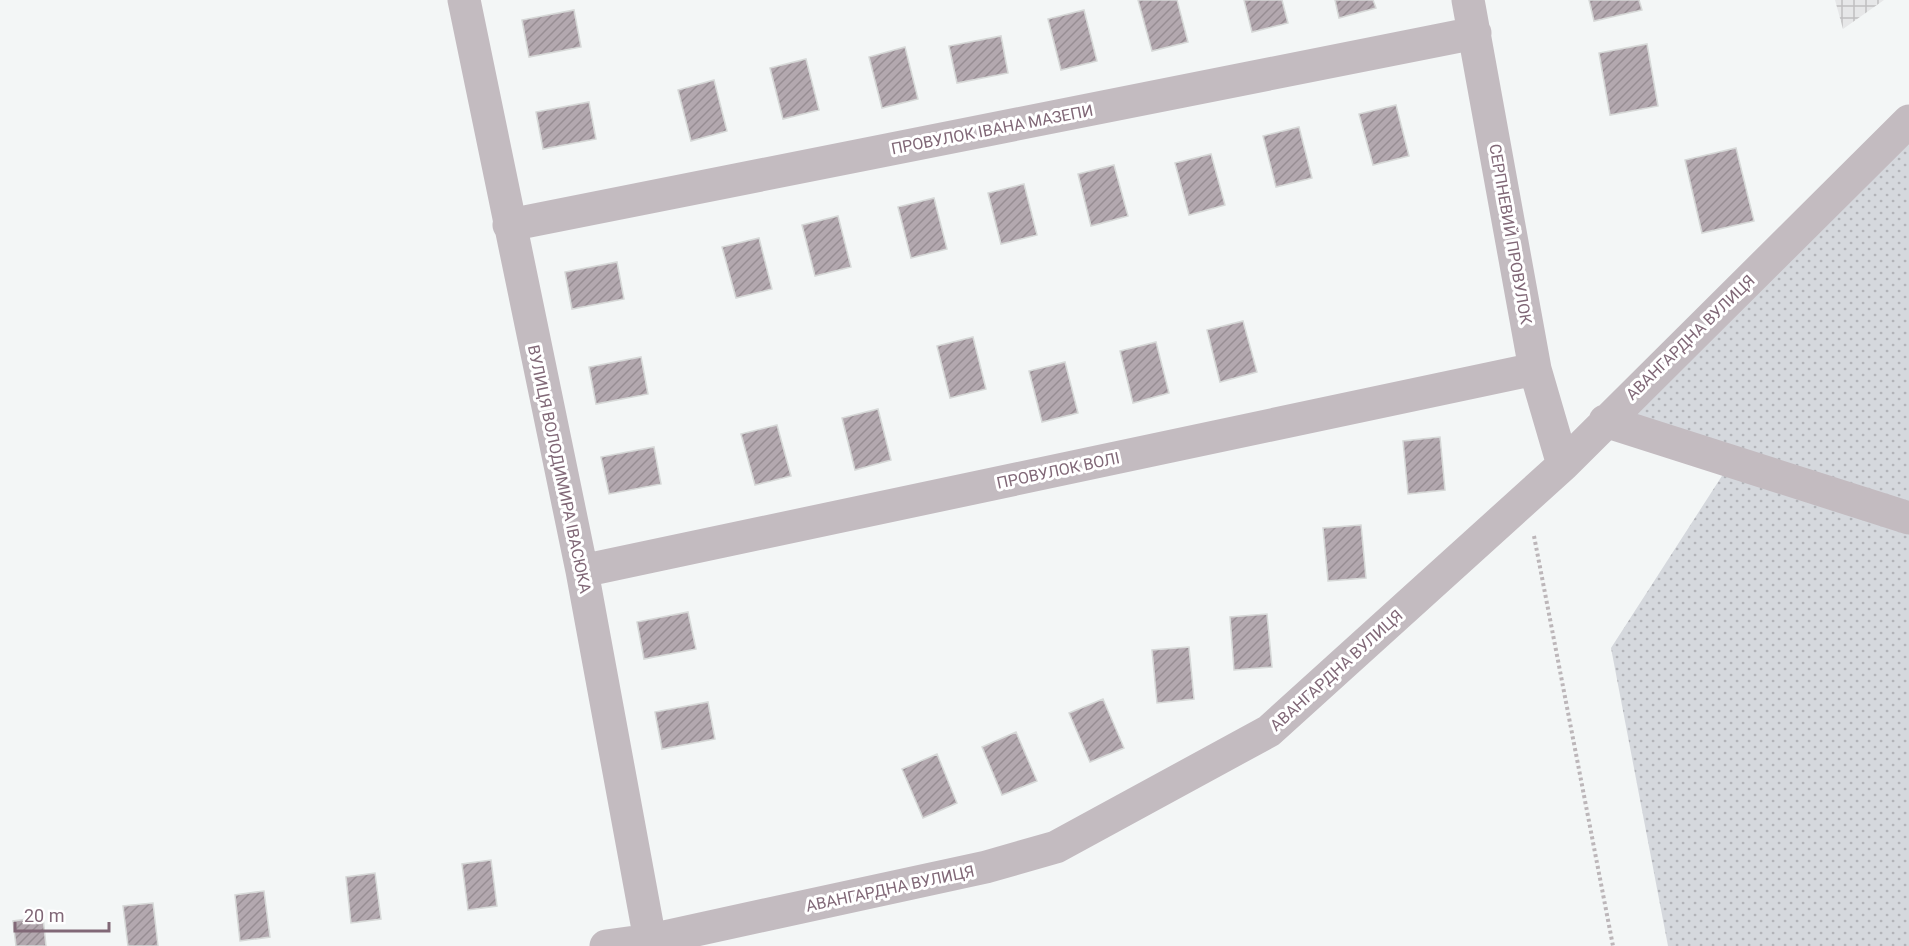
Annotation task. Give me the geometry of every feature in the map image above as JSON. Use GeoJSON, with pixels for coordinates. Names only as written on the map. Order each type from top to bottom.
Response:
{"type":"FeatureCollection","features":[{"type":"Feature","properties":{"kind":"street","name":"ВУЛИЦЯ ВОЛОДИМИРА ІВАСЮКА"},"geometry":{"type":"LineString","coordinates":[[464,0],[582,572],[650,940]]}},
{"type":"Feature","properties":{"kind":"street","name":"СЕРПНЕВИЙ ПРОВУЛОК"},"geometry":{"type":"LineString","coordinates":[[1468,0],[1535,369],[1563,465]]}},
{"type":"Feature","properties":{"kind":"street","name":"ПРОВУЛОК ІВАНА МАЗЕПИ"},"geometry":{"type":"LineString","coordinates":[[509,225],[1474,33]]}},
{"type":"Feature","properties":{"kind":"street","name":"АВАНГАРДНА ВУЛИЦЯ"},"geometry":{"type":"LineString","coordinates":[[606,946],[650,940],[986,867],[1056,847],[1269,731],[1563,465],[1909,121]]}},
{"type":"Feature","properties":{"kind":"street","name":"ПРОВУЛОК ВОЛІ"},"geometry":{"type":"LineString","coordinates":[[582,572],[1535,369]]}},
{"type":"Feature","properties":{"kind":"street"},"geometry":{"type":"LineString","coordinates":[[1605,421],[1909,518]]}},
{"type":"Feature","properties":{"kind":"path"},"geometry":{"type":"LineString","coordinates":[[1526,497],[1613,946]]}},
{"type":"Feature","properties":{"kind":"shaded area"},"geometry":{"type":"Polygon","coordinates":[[[1835,0],[1884,0],[1843,29],[1835,0]]]}},
{"type":"Feature","properties":{"kind":"shaded area"},"geometry":{"type":"Polygon","coordinates":[[[1909,142],[1909,511],[1648,428],[1635,413],[1909,142]]]}},
{"type":"Feature","properties":{"kind":"shaded area"},"geometry":{"type":"Polygon","coordinates":[[[1729,465],[1909,525],[1909,946],[1668,946],[1611,648],[1729,465]]]}},
{"type":"Feature","properties":{"kind":"building"},"geometry":{"type":"Polygon","coordinates":[[[1138,0],[1177,0],[1188,42],[1152,51],[1138,0]]]}},
{"type":"Feature","properties":{"kind":"building"},"geometry":{"type":"Polygon","coordinates":[[[1244,0],[1282,0],[1288,23],[1252,32],[1244,0]]]}},
{"type":"Feature","properties":{"kind":"building"},"geometry":{"type":"Polygon","coordinates":[[[1335,0],[1373,0],[1376,8],[1339,18],[1335,0]]]}},
{"type":"Feature","properties":{"kind":"building"},"geometry":{"type":"Polygon","coordinates":[[[1589,0],[1639,0],[1642,10],[1594,21],[1589,0]]]}},
{"type":"Feature","properties":{"kind":"building"},"geometry":{"type":"Polygon","coordinates":[[[574,10],[581,47],[529,57],[522,20],[574,10]]]}},
{"type":"Feature","properties":{"kind":"building"},"geometry":{"type":"Polygon","coordinates":[[[1084,10],[1097,61],[1061,70],[1048,19],[1084,10]]]}},
{"type":"Feature","properties":{"kind":"building"},"geometry":{"type":"Polygon","coordinates":[[[1001,36],[1008,73],[957,83],[949,46],[1001,36]]]}},
{"type":"Feature","properties":{"kind":"building"},"geometry":{"type":"Polygon","coordinates":[[[1647,44],[1658,106],[1610,115],[1599,53],[1647,44]]]}},
{"type":"Feature","properties":{"kind":"building"},"geometry":{"type":"Polygon","coordinates":[[[905,47],[918,99],[882,108],[869,57],[905,47]]]}},
{"type":"Feature","properties":{"kind":"building"},"geometry":{"type":"Polygon","coordinates":[[[806,59],[819,110],[783,119],[770,68],[806,59]]]}},
{"type":"Feature","properties":{"kind":"building"},"geometry":{"type":"Polygon","coordinates":[[[714,80],[727,131],[691,141],[678,90],[714,80]]]}},
{"type":"Feature","properties":{"kind":"building"},"geometry":{"type":"Polygon","coordinates":[[[589,102],[596,139],[543,149],[536,112],[589,102]]]}},
{"type":"Feature","properties":{"kind":"building"},"geometry":{"type":"Polygon","coordinates":[[[1396,105],[1409,156],[1373,165],[1359,114],[1396,105]]]}},
{"type":"Feature","properties":{"kind":"building"},"geometry":{"type":"Polygon","coordinates":[[[1299,127],[1312,178],[1276,187],[1263,136],[1299,127]]]}},
{"type":"Feature","properties":{"kind":"building"},"geometry":{"type":"Polygon","coordinates":[[[1736,148],[1754,221],[1702,233],[1685,160],[1736,148]]]}},
{"type":"Feature","properties":{"kind":"building"},"geometry":{"type":"Polygon","coordinates":[[[1211,154],[1225,205],[1189,215],[1175,163],[1211,154]]]}},
{"type":"Feature","properties":{"kind":"building"},"geometry":{"type":"Polygon","coordinates":[[[1114,165],[1128,216],[1091,226],[1078,174],[1114,165]]]}},
{"type":"Feature","properties":{"kind":"building"},"geometry":{"type":"Polygon","coordinates":[[[1024,184],[1037,235],[1001,244],[988,193],[1024,184]]]}},
{"type":"Feature","properties":{"kind":"building"},"geometry":{"type":"Polygon","coordinates":[[[934,198],[947,249],[911,258],[898,207],[934,198]]]}},
{"type":"Feature","properties":{"kind":"building"},"geometry":{"type":"Polygon","coordinates":[[[838,216],[851,267],[815,276],[802,225],[838,216]]]}},
{"type":"Feature","properties":{"kind":"building"},"geometry":{"type":"Polygon","coordinates":[[[759,238],[772,289],[736,298],[722,247],[759,238]]]}},
{"type":"Feature","properties":{"kind":"building"},"geometry":{"type":"Polygon","coordinates":[[[617,262],[624,299],[572,309],[565,272],[617,262]]]}},
{"type":"Feature","properties":{"kind":"building"},"geometry":{"type":"Polygon","coordinates":[[[1243,321],[1257,372],[1220,382],[1207,330],[1243,321]]]}},
{"type":"Feature","properties":{"kind":"building"},"geometry":{"type":"Polygon","coordinates":[[[973,337],[986,389],[950,398],[937,346],[973,337]]]}},
{"type":"Feature","properties":{"kind":"building"},"geometry":{"type":"Polygon","coordinates":[[[1156,342],[1169,393],[1133,403],[1120,351],[1156,342]]]}},
{"type":"Feature","properties":{"kind":"building"},"geometry":{"type":"Polygon","coordinates":[[[641,357],[648,394],[596,404],[589,367],[641,357]]]}},
{"type":"Feature","properties":{"kind":"building"},"geometry":{"type":"Polygon","coordinates":[[[1065,362],[1078,413],[1042,422],[1029,371],[1065,362]]]}},
{"type":"Feature","properties":{"kind":"building"},"geometry":{"type":"Polygon","coordinates":[[[878,409],[891,460],[855,470],[842,418],[878,409]]]}},
{"type":"Feature","properties":{"kind":"building"},"geometry":{"type":"Polygon","coordinates":[[[777,425],[791,476],[755,485],[741,434],[777,425]]]}},
{"type":"Feature","properties":{"kind":"building"},"geometry":{"type":"Polygon","coordinates":[[[1440,437],[1445,490],[1408,494],[1403,441],[1440,437]]]}},
{"type":"Feature","properties":{"kind":"building"},"geometry":{"type":"Polygon","coordinates":[[[654,447],[661,484],[609,494],[601,457],[654,447]]]}},
{"type":"Feature","properties":{"kind":"building"},"geometry":{"type":"Polygon","coordinates":[[[1361,525],[1366,578],[1328,581],[1323,528],[1361,525]]]}},
{"type":"Feature","properties":{"kind":"building"},"geometry":{"type":"Polygon","coordinates":[[[688,612],[696,649],[644,659],[637,622],[688,612]]]}},
{"type":"Feature","properties":{"kind":"building"},"geometry":{"type":"Polygon","coordinates":[[[1267,614],[1272,667],[1234,670],[1230,617],[1267,614]]]}},
{"type":"Feature","properties":{"kind":"building"},"geometry":{"type":"Polygon","coordinates":[[[1189,647],[1194,699],[1157,703],[1152,650],[1189,647]]]}},
{"type":"Feature","properties":{"kind":"building"},"geometry":{"type":"Polygon","coordinates":[[[1103,699],[1124,748],[1090,762],[1069,713],[1103,699]]]}},
{"type":"Feature","properties":{"kind":"building"},"geometry":{"type":"Polygon","coordinates":[[[708,702],[715,739],[662,749],[655,712],[708,702]]]}},
{"type":"Feature","properties":{"kind":"building"},"geometry":{"type":"Polygon","coordinates":[[[1016,732],[1037,781],[1002,795],[982,747],[1016,732]]]}},
{"type":"Feature","properties":{"kind":"building"},"geometry":{"type":"Polygon","coordinates":[[[937,754],[957,803],[923,818],[902,769],[937,754]]]}},
{"type":"Feature","properties":{"kind":"building"},"geometry":{"type":"Polygon","coordinates":[[[491,860],[497,906],[468,910],[462,864],[491,860]]]}},
{"type":"Feature","properties":{"kind":"building"},"geometry":{"type":"Polygon","coordinates":[[[375,873],[381,919],[351,923],[346,877],[375,873]]]}},
{"type":"Feature","properties":{"kind":"building"},"geometry":{"type":"Polygon","coordinates":[[[264,891],[270,937],[240,941],[235,895],[264,891]]]}},
{"type":"Feature","properties":{"kind":"building"},"geometry":{"type":"Polygon","coordinates":[[[153,903],[158,946],[128,946],[123,906],[153,903]]]}},
{"type":"Feature","properties":{"kind":"building"},"geometry":{"type":"Polygon","coordinates":[[[43,917],[46,946],[16,946],[13,921],[43,917]]]}}]}
